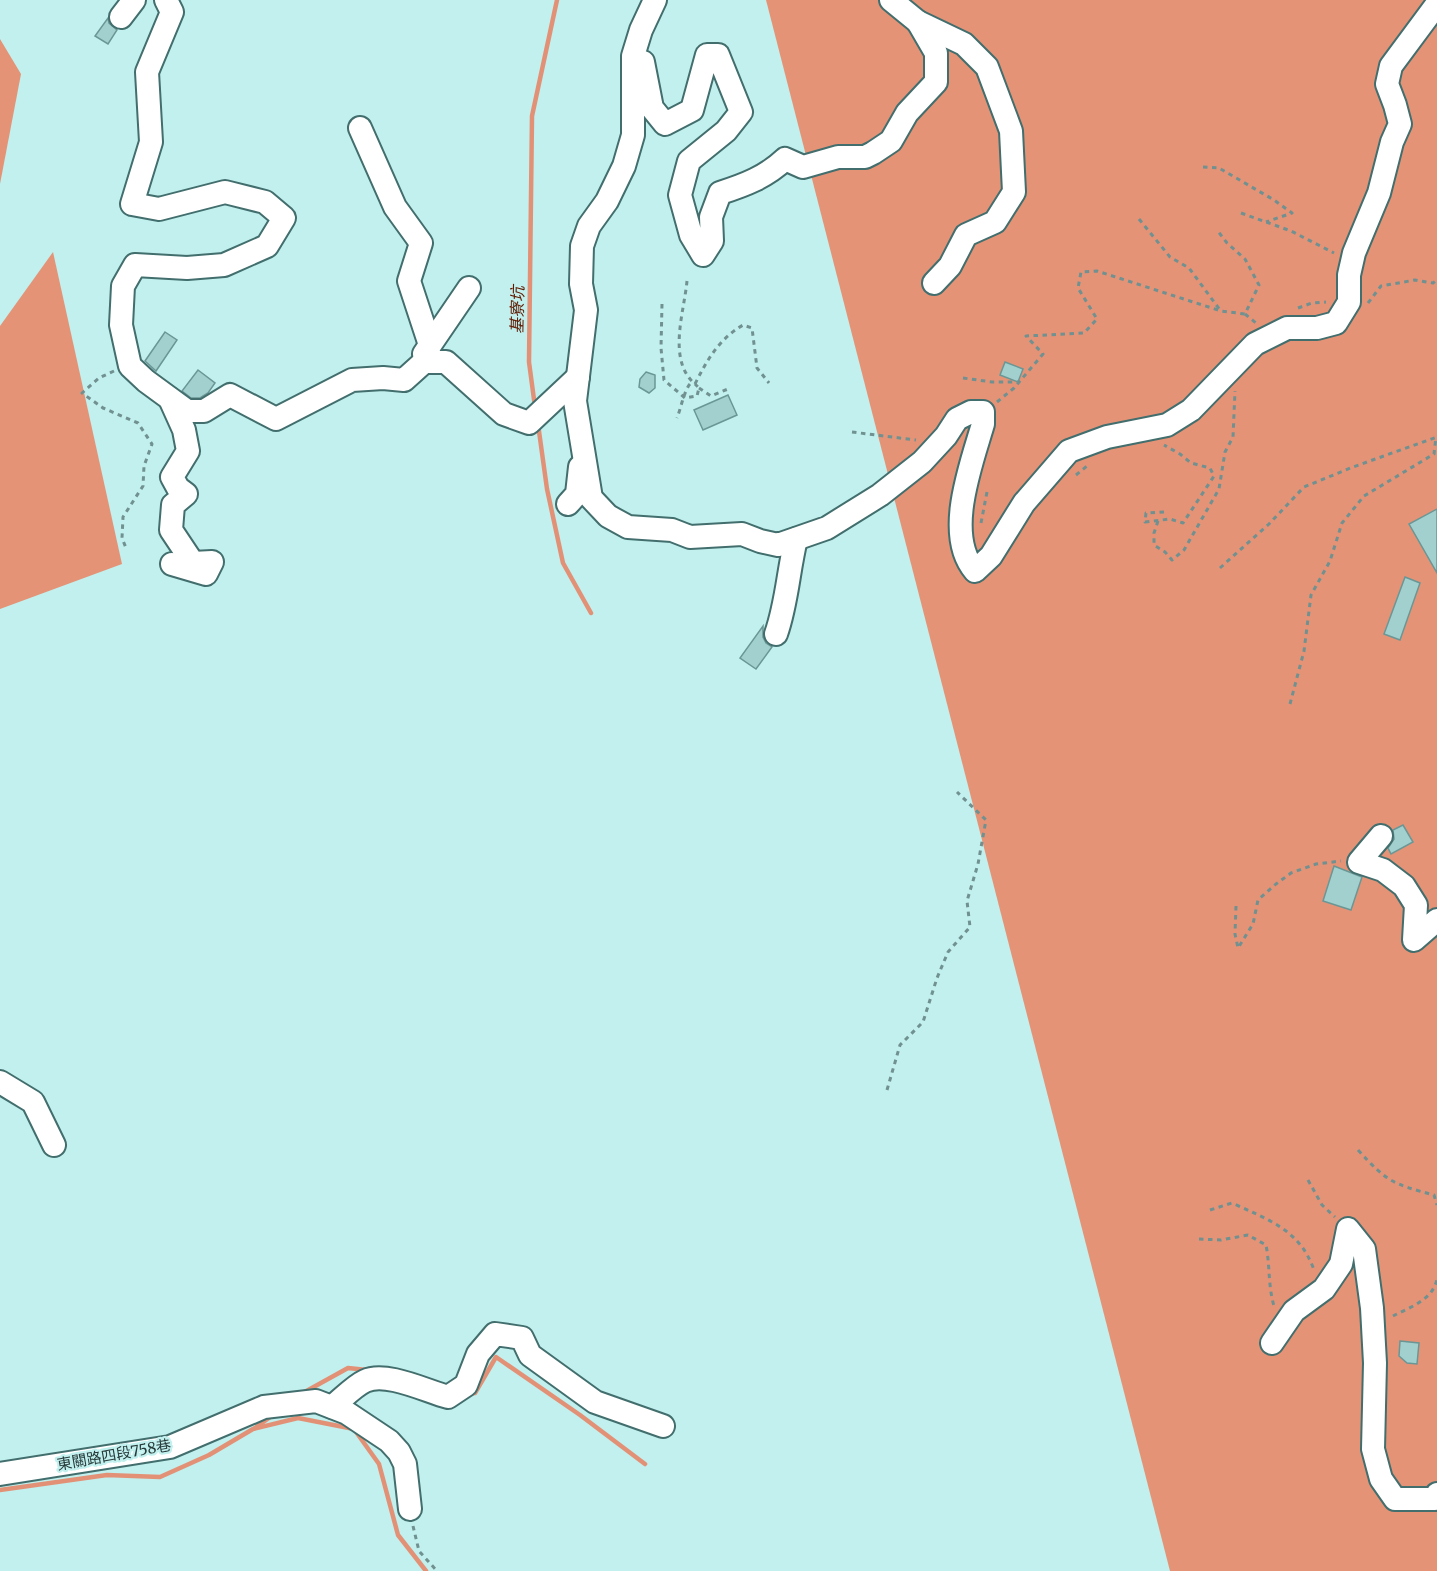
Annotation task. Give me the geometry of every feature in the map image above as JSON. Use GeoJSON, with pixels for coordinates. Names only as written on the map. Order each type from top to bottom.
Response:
{"type":"FeatureCollection","features":[{"type":"Feature","properties":{"kind":"street"},"geometry":{"type":"LineString","coordinates":[[165,0],[172,12],[147,72],[151,142],[132,204],[159,209],[225,192],[265,202],[284,218],[267,246],[224,264],[187,268],[135,265],[123,286],[121,325],[130,366],[146,381],[187,411],[204,411],[230,395],[276,419],[352,380],[383,378],[404,380],[424,362],[446,362],[504,414],[529,423],[578,377]]}},
{"type":"Feature","properties":{"kind":"street"},"geometry":{"type":"LineString","coordinates":[[655,0],[651,5],[633,56],[633,135],[624,166],[607,201],[589,226],[582,246],[581,284],[586,310],[575,401],[591,498],[608,516],[628,527],[672,530],[690,537],[742,534],[778,545],[827,528],[880,495],[922,462],[946,436],[957,419],[971,412],[983,412],[983,424],[960,506],[966,561],[975,571],[991,556],[1024,503],[1069,451],[1107,437],[1167,425],[1191,410],[1255,344],[1287,328],[1317,328],[1335,323],[1349,302],[1349,275],[1352,262],[1379,193],[1392,142],[1400,124],[1387,84],[1391,66],[1437,4]]}},
{"type":"Feature","properties":{"kind":"street"},"geometry":{"type":"LineString","coordinates":[[891,0],[918,22],[964,44],[987,67],[1011,131],[1014,192],[995,222],[966,235],[950,266],[934,283]]}},
{"type":"Feature","properties":{"kind":"street"},"geometry":{"type":"LineString","coordinates":[[638,40],[652,108],[665,124],[692,110],[707,54],[718,54],[741,112],[726,131],[689,161],[680,195],[691,235],[703,255],[712,241],[711,217],[720,193],[748,184],[773,171],[785,159],[802,167],[838,157],[865,157],[891,141],[907,113],[936,82],[936,53],[918,22]]}},
{"type":"Feature","properties":{"kind":"street"},"geometry":{"type":"LineString","coordinates":[[360,128],[394,207],[421,243],[409,281],[430,345]]}},
{"type":"Feature","properties":{"kind":"street"},"geometry":{"type":"LineString","coordinates":[[411,374],[468,288]]}},
{"type":"Feature","properties":{"kind":"street"},"geometry":{"type":"LineString","coordinates":[[170,399],[184,430],[188,451],[172,477],[178,488],[186,494],[173,505],[171,531],[193,563],[212,562],[206,574],[172,564]]}},
{"type":"Feature","properties":{"kind":"street"},"geometry":{"type":"LineString","coordinates":[[568,504],[577,494],[578,475],[584,454]]}},
{"type":"Feature","properties":{"kind":"street"},"geometry":{"type":"LineString","coordinates":[[776,634],[784,609],[796,540]]}},
{"type":"Feature","properties":{"kind":"street"},"geometry":{"type":"LineString","coordinates":[[1382,836],[1359,862],[1383,870],[1404,886],[1416,905],[1414,940],[1437,920]]}},
{"type":"Feature","properties":{"kind":"street"},"geometry":{"type":"LineString","coordinates":[[0,1082],[33,1102],[54,1145]]}},
{"type":"Feature","properties":{"kind":"street"},"geometry":{"type":"LineString","coordinates":[[1272,1343],[1294,1311],[1324,1289],[1341,1264],[1348,1229]]}},
{"type":"Feature","properties":{"kind":"street"},"geometry":{"type":"LineString","coordinates":[[1348,1229],[1364,1249],[1372,1308],[1375,1363],[1373,1449],[1381,1479],[1395,1499],[1435,1499],[1437,1494]]}},
{"type":"Feature","properties":{"kind":"street"},"geometry":{"type":"LineString","coordinates":[[332,1407],[366,1380],[394,1378],[424,1391],[448,1397],[466,1385],[477,1354],[495,1334],[522,1338],[530,1355],[595,1402],[663,1426]]}},
{"type":"Feature","properties":{"kind":"street","name":"東關路四段758巷"},"geometry":{"type":"LineString","coordinates":[[0,1474],[170,1447],[264,1407],[316,1401],[347,1413],[389,1441],[399,1452],[405,1464],[410,1509]]}},
{"type":"Feature","properties":{"kind":"path"},"geometry":{"type":"LineString","coordinates":[[1203,167],[1220,168],[1292,213],[1266,222]]}},
{"type":"Feature","properties":{"kind":"path"},"geometry":{"type":"LineString","coordinates":[[1241,213],[1292,231],[1352,262]]}},
{"type":"Feature","properties":{"kind":"path"},"geometry":{"type":"LineString","coordinates":[[1139,219],[1170,257],[1189,268],[1221,311]]}},
{"type":"Feature","properties":{"kind":"path"},"geometry":{"type":"LineString","coordinates":[[983,412],[1014,388],[1043,354],[1026,336],[1084,333],[1097,319],[1078,288],[1081,272],[1097,271],[1221,311],[1245,314],[1259,285],[1245,259],[1227,243],[1217,230]]}},
{"type":"Feature","properties":{"kind":"path"},"geometry":{"type":"LineString","coordinates":[[1349,302],[1367,304],[1380,286],[1415,280],[1432,283],[1437,280]]}},
{"type":"Feature","properties":{"kind":"path"},"geometry":{"type":"LineString","coordinates":[[687,281],[682,325],[677,339],[687,378],[711,396],[728,389]]}},
{"type":"Feature","properties":{"kind":"path"},"geometry":{"type":"LineString","coordinates":[[662,304],[661,348],[664,380],[685,398]]}},
{"type":"Feature","properties":{"kind":"path"},"geometry":{"type":"LineString","coordinates":[[695,384],[708,358],[729,333],[743,325],[752,328],[757,368],[769,382]]}},
{"type":"Feature","properties":{"kind":"path"},"geometry":{"type":"LineString","coordinates":[[126,548],[122,538],[123,518],[143,486],[144,466],[152,444],[138,423],[103,408],[82,393],[99,378],[130,366]]}},
{"type":"Feature","properties":{"kind":"path"},"geometry":{"type":"LineString","coordinates":[[1158,521],[1154,533],[1154,545],[1172,560],[1184,550],[1220,489],[1225,452],[1233,437],[1234,367]]}},
{"type":"Feature","properties":{"kind":"path"},"geometry":{"type":"LineString","coordinates":[[963,378],[992,382],[1018,382]]}},
{"type":"Feature","properties":{"kind":"path"},"geometry":{"type":"LineString","coordinates":[[678,418],[686,389],[690,384],[695,384]]}},
{"type":"Feature","properties":{"kind":"path"},"geometry":{"type":"LineString","coordinates":[[685,398],[697,396],[699,388]]}},
{"type":"Feature","properties":{"kind":"path"},"geometry":{"type":"LineString","coordinates":[[852,432],[909,438],[934,448]]}},
{"type":"Feature","properties":{"kind":"path"},"geometry":{"type":"LineString","coordinates":[[1220,568],[1269,524],[1304,487],[1437,437],[1434,454],[1364,496],[1342,523],[1330,561],[1311,596],[1304,651],[1290,704]]}},
{"type":"Feature","properties":{"kind":"path"},"geometry":{"type":"LineString","coordinates":[[1156,445],[1167,446],[1191,463],[1210,468],[1214,476],[1183,523],[1170,519],[1145,522],[1146,513],[1164,512]]}},
{"type":"Feature","properties":{"kind":"path"},"geometry":{"type":"LineString","coordinates":[[1071,480],[1094,462]]}},
{"type":"Feature","properties":{"kind":"path"},"geometry":{"type":"LineString","coordinates":[[887,1090],[900,1046],[923,1022],[948,952],[970,927],[967,901],[978,864],[986,819],[957,792]]}},
{"type":"Feature","properties":{"kind":"path"},"geometry":{"type":"LineString","coordinates":[[1236,906],[1234,934],[1238,948],[1253,924],[1258,900],[1291,873],[1316,864],[1359,862]]}},
{"type":"Feature","properties":{"kind":"path"},"geometry":{"type":"LineString","coordinates":[[1358,1150],[1379,1173],[1399,1186],[1434,1195],[1437,1205]]}},
{"type":"Feature","properties":{"kind":"path"},"geometry":{"type":"LineString","coordinates":[[1308,1180],[1322,1205],[1348,1229]]}},
{"type":"Feature","properties":{"kind":"path"},"geometry":{"type":"LineString","coordinates":[[1210,1210],[1232,1203],[1273,1221],[1308,1254],[1318,1294]]}},
{"type":"Feature","properties":{"kind":"path"},"geometry":{"type":"LineString","coordinates":[[1198,1239],[1221,1240],[1248,1235],[1266,1245],[1270,1263],[1270,1294],[1277,1315]]}},
{"type":"Feature","properties":{"kind":"path"},"geometry":{"type":"LineString","coordinates":[[1393,1316],[1424,1300],[1437,1279]]}},
{"type":"Feature","properties":{"kind":"path"},"geometry":{"type":"LineString","coordinates":[[410,1509],[419,1551],[437,1571]]}},
{"type":"Feature","properties":{"kind":"shaded area"},"geometry":{"type":"Polygon","coordinates":[[[766,0],[1437,0],[1437,1571],[1170,1571],[766,0]]]}},
{"type":"Feature","properties":{"kind":"shaded area"},"geometry":{"type":"Polygon","coordinates":[[[0,39],[21,74],[0,184],[0,39]]]}},
{"type":"Feature","properties":{"kind":"shaded area"},"geometry":{"type":"Polygon","coordinates":[[[53,252],[122,564],[0,609],[0,326],[53,252]]]}},
{"type":"Feature","properties":{"kind":"building"},"geometry":{"type":"Polygon","coordinates":[[[108,18],[109,23],[117,30],[108,44],[95,36],[108,18]]]}},
{"type":"Feature","properties":{"kind":"building"},"geometry":{"type":"Polygon","coordinates":[[[165,332],[177,340],[156,371],[145,361],[165,332]]]}},
{"type":"Feature","properties":{"kind":"building"},"geometry":{"type":"Polygon","coordinates":[[[1005,362],[1023,369],[1018,382],[1000,375],[1005,362]]]}},
{"type":"Feature","properties":{"kind":"building"},"geometry":{"type":"Polygon","coordinates":[[[198,370],[215,383],[208,393],[200,398],[191,398],[182,391],[198,370]]]}},
{"type":"Feature","properties":{"kind":"building"},"geometry":{"type":"Polygon","coordinates":[[[646,372],[655,375],[655,388],[649,393],[639,387],[640,379],[646,372]]]}},
{"type":"Feature","properties":{"kind":"building"},"geometry":{"type":"Polygon","coordinates":[[[728,395],[737,415],[703,430],[694,410],[728,395]]]}},
{"type":"Feature","properties":{"kind":"building"},"geometry":{"type":"Polygon","coordinates":[[[1437,509],[1437,573],[1409,524],[1437,509]]]}},
{"type":"Feature","properties":{"kind":"building"},"geometry":{"type":"Polygon","coordinates":[[[1405,577],[1420,583],[1400,640],[1384,634],[1405,577]]]}},
{"type":"Feature","properties":{"kind":"building"},"geometry":{"type":"Polygon","coordinates":[[[763,626],[763,637],[772,647],[756,669],[740,658],[763,626]]]}},
{"type":"Feature","properties":{"kind":"building"},"geometry":{"type":"Polygon","coordinates":[[[1403,825],[1413,842],[1391,854],[1388,848],[1394,839],[1393,830],[1403,825]]]}},
{"type":"Feature","properties":{"kind":"building"},"geometry":{"type":"Polygon","coordinates":[[[1334,866],[1362,877],[1351,910],[1323,901],[1334,866]]]}},
{"type":"Feature","properties":{"kind":"building"},"geometry":{"type":"Polygon","coordinates":[[[1400,1341],[1419,1343],[1417,1364],[1407,1363],[1399,1356],[1400,1341]]]}},
{"type":"Feature","properties":{"kind":"waterway","name":"基寮坑"},"geometry":{"type":"LineString","coordinates":[[535,407],[529,362],[532,116],[557,0]]}},
{"type":"Feature","properties":{"kind":"waterway","name":"基寮坑"},"geometry":{"type":"LineString","coordinates":[[538,424],[547,489],[563,563],[591,613]]}},
{"type":"Feature","properties":{"kind":"waterway"},"geometry":{"type":"LineString","coordinates":[[468,1394],[475,1393],[496,1357],[580,1415],[645,1464]]}},
{"type":"Feature","properties":{"kind":"waterway"},"geometry":{"type":"LineString","coordinates":[[301,1394],[348,1368],[367,1370]]}},
{"type":"Feature","properties":{"kind":"waterway"},"geometry":{"type":"LineString","coordinates":[[255,1428],[273,1415]]}},
{"type":"Feature","properties":{"kind":"waterway"},"geometry":{"type":"LineString","coordinates":[[0,1490],[107,1475],[160,1477],[209,1455],[253,1429],[298,1418],[354,1429],[379,1464],[398,1535],[426,1571]]}}]}
